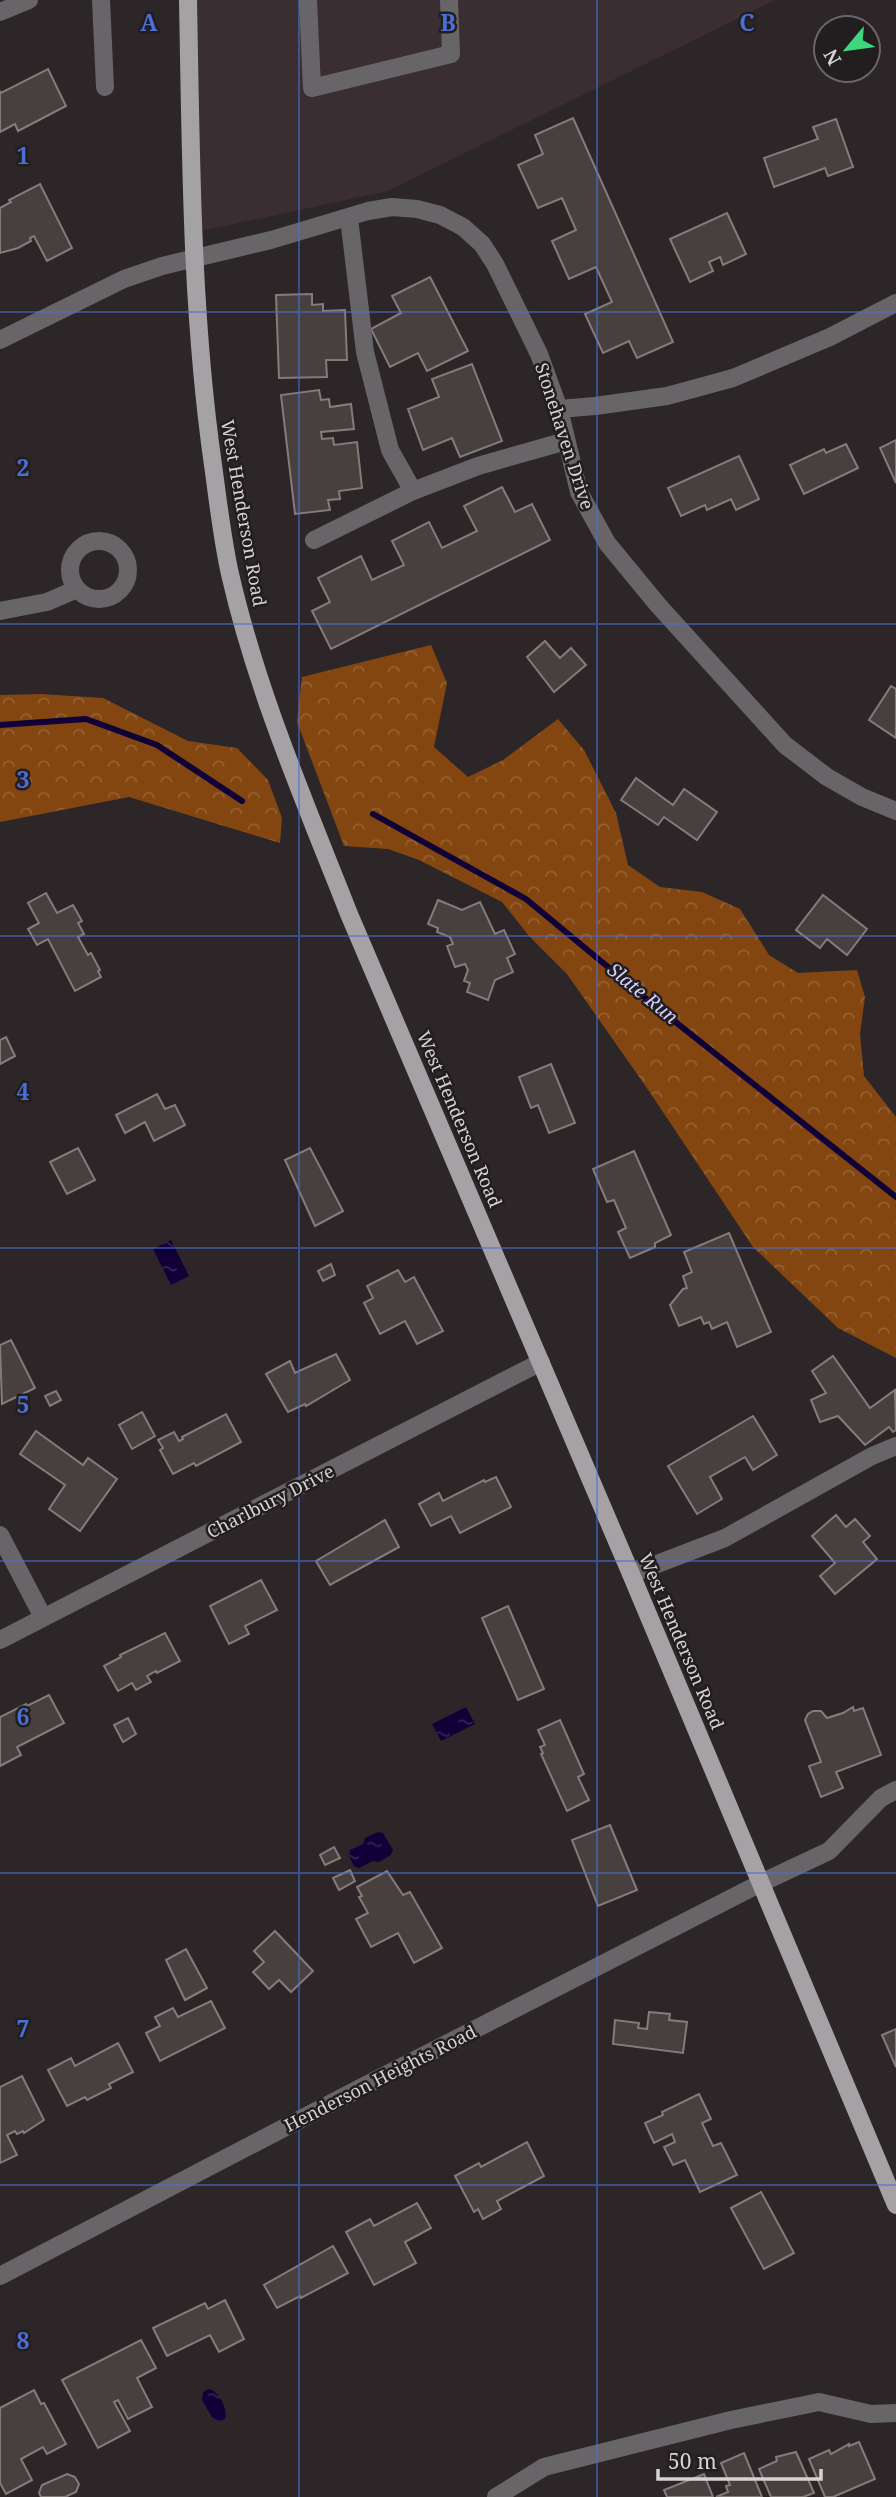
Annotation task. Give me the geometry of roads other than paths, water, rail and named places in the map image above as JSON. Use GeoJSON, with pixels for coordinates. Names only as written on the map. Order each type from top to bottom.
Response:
{"type":"FeatureCollection","features":[{"type":"Feature","properties":{"kind":"main road","name":"West Henderson Road"},"geometry":{"type":"LineString","coordinates":[[188,0],[193,258],[204,398],[230,572],[257,674],[301,795],[349,914],[631,1574],[896,2205]]}},
{"type":"Feature","properties":{"kind":"street"},"geometry":{"type":"LineString","coordinates":[[0,12],[29,0]]}},
{"type":"Feature","properties":{"kind":"street"},"geometry":{"type":"LineString","coordinates":[[101,0],[105,87]]}},
{"type":"Feature","properties":{"kind":"street"},"geometry":{"type":"LineString","coordinates":[[308,0],[312,88],[451,54],[449,0]]}},
{"type":"Feature","properties":{"kind":"street","name":"Stonehaven Drive"},"geometry":{"type":"LineString","coordinates":[[0,340],[124,279],[193,258],[392,207],[417,209],[440,215],[463,227],[482,244],[495,264],[539,354],[559,409],[573,475],[587,510],[607,543],[658,605],[785,745],[827,777],[862,797],[896,811]]}},
{"type":"Feature","properties":{"kind":"street"},"geometry":{"type":"LineString","coordinates":[[349,218],[365,352],[390,450],[413,492]]}},
{"type":"Feature","properties":{"kind":"street"},"geometry":{"type":"LineString","coordinates":[[559,409],[667,396],[733,378],[830,337],[896,303]]}},
{"type":"Feature","properties":{"kind":"street"},"geometry":{"type":"LineString","coordinates":[[314,540],[413,492],[478,466],[566,441]]}},
{"type":"Feature","properties":{"kind":"street"},"geometry":{"type":"LineString","coordinates":[[0,611],[47,602],[77,589]]}},
{"type":"Feature","properties":{"kind":"street","name":"Charlbury Drive"},"geometry":{"type":"LineString","coordinates":[[0,1640],[541,1362]]}},
{"type":"Feature","properties":{"kind":"street"},"geometry":{"type":"LineString","coordinates":[[631,1574],[725,1538],[872,1456],[896,1446]]}},
{"type":"Feature","properties":{"kind":"street"},"geometry":{"type":"LineString","coordinates":[[0,1535],[43,1617]]}},
{"type":"Feature","properties":{"kind":"street","name":"Henderson Heights Road"},"geometry":{"type":"LineString","coordinates":[[0,2276],[761,1882],[829,1851],[881,1798],[896,1790]]}},
{"type":"Feature","properties":{"kind":"street"},"geometry":{"type":"LineString","coordinates":[[496,2497],[544,2468],[819,2402],[871,2414],[896,2413]]}},
{"type":"Feature","properties":{"kind":"water"},"geometry":{"type":"Polygon","coordinates":[[[171,1240],[189,1276],[171,1285],[153,1249],[171,1240]]]}},
{"type":"Feature","properties":{"kind":"water"},"geometry":{"type":"Polygon","coordinates":[[[466,1707],[475,1724],[441,1741],[432,1724],[466,1707]]]}},
{"type":"Feature","properties":{"kind":"water"},"geometry":{"type":"Polygon","coordinates":[[[378,1832],[383,1833],[393,1850],[391,1855],[359,1868],[354,1866],[349,1856],[350,1850],[378,1832]]]}},
{"type":"Feature","properties":{"kind":"water"},"geometry":{"type":"Polygon","coordinates":[[[209,2389],[216,2393],[224,2406],[225,2419],[220,2422],[213,2419],[202,2400],[203,2392],[209,2389]]]}},
{"type":"Feature","properties":{"kind":"waterway","name":"Slate Run"},"geometry":{"type":"LineString","coordinates":[[0,725],[86,719],[157,745],[242,801]]}},
{"type":"Feature","properties":{"kind":"waterway","name":"Slate Run"},"geometry":{"type":"LineString","coordinates":[[373,814],[526,899],[649,1001],[896,1197]]}}]}
